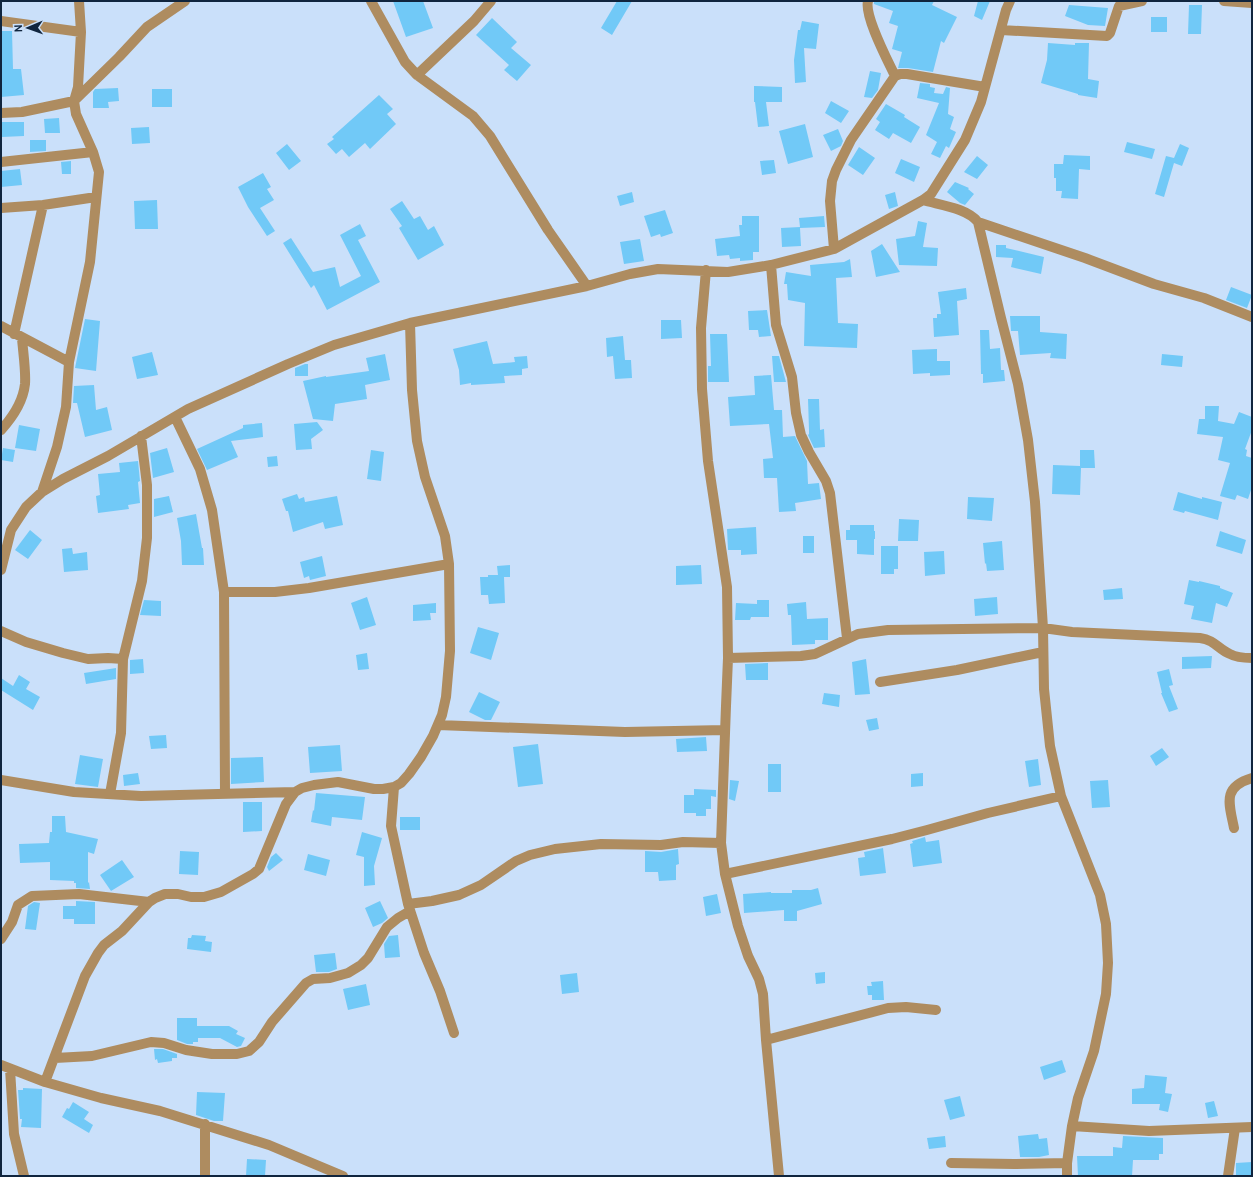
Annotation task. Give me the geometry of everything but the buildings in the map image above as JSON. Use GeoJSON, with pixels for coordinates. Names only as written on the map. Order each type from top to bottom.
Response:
{"type":"FeatureCollection","features":[{"type":"Feature","properties":{"kind":"street"},"geometry":{"type":"LineString","coordinates":[[42,492],[57,447],[66,407],[69,362],[90,262],[99,172],[93,152],[76,114],[74,101],[78,87],[81,32],[79,1]]}},
{"type":"Feature","properties":{"kind":"street"},"geometry":{"type":"LineString","coordinates":[[1,113],[22,112],[74,101],[147,27],[185,1]]}},
{"type":"Feature","properties":{"kind":"street"},"geometry":{"type":"LineString","coordinates":[[371,1],[405,62],[417,75],[473,116],[490,136],[548,230],[587,286]]}},
{"type":"Feature","properties":{"kind":"street"},"geometry":{"type":"LineString","coordinates":[[417,75],[474,21],[491,1]]}},
{"type":"Feature","properties":{"kind":"street"},"geometry":{"type":"LineString","coordinates":[[868,1],[867,5],[871,21],[895,76]]}},
{"type":"Feature","properties":{"kind":"street"},"geometry":{"type":"LineString","coordinates":[[1,570],[6,529],[42,492],[63,479],[108,456],[188,409],[334,345],[410,323],[587,286],[630,274],[658,269],[728,272],[771,265],[834,249],[923,200],[931,194],[965,140],[981,102],[1010,1]]}},
{"type":"Feature","properties":{"kind":"street"},"geometry":{"type":"LineString","coordinates":[[1001,30],[1107,36],[1110,33],[1119,6],[1142,1]]}},
{"type":"Feature","properties":{"kind":"street"},"geometry":{"type":"LineString","coordinates":[[1224,1],[1252,3]]}},
{"type":"Feature","properties":{"kind":"street"},"geometry":{"type":"LineString","coordinates":[[1,21],[81,32]]}},
{"type":"Feature","properties":{"kind":"street"},"geometry":{"type":"LineString","coordinates":[[834,249],[830,201],[832,181],[851,140],[895,76],[907,74],[985,87]]}},
{"type":"Feature","properties":{"kind":"street"},"geometry":{"type":"LineString","coordinates":[[1,162],[93,152]]}},
{"type":"Feature","properties":{"kind":"street"},"geometry":{"type":"LineString","coordinates":[[1,208],[43,205],[96,197]]}},
{"type":"Feature","properties":{"kind":"street"},"geometry":{"type":"LineString","coordinates":[[923,200],[967,213],[974,217],[978,222],[1018,384],[1026,433],[1035,502],[1043,628],[1044,689],[1050,746],[1061,796],[1100,895],[1106,924],[1108,963],[1106,994],[1094,1051],[1078,1098],[1072,1126],[1067,1163],[1067,1176]]}},
{"type":"Feature","properties":{"kind":"street"},"geometry":{"type":"LineString","coordinates":[[1,430],[15,411],[23,396],[25,384],[18,336],[43,205]]}},
{"type":"Feature","properties":{"kind":"street"},"geometry":{"type":"LineString","coordinates":[[978,222],[1085,258],[1154,284],[1204,298],[1252,317]]}},
{"type":"Feature","properties":{"kind":"street"},"geometry":{"type":"LineString","coordinates":[[771,265],[776,325],[792,377],[796,413],[801,435],[826,481],[830,493],[847,638]]}},
{"type":"Feature","properties":{"kind":"street"},"geometry":{"type":"LineString","coordinates":[[706,270],[701,328],[702,389],[708,461],[727,587],[728,658],[721,843],[725,874],[738,926],[748,956],[759,979],[764,994],[766,1040],[780,1176]]}},
{"type":"Feature","properties":{"kind":"street"},"geometry":{"type":"LineString","coordinates":[[45,1082],[85,976],[98,953],[104,945],[122,931],[149,902],[165,894],[204,897],[221,892],[252,874],[258,868],[286,804],[295,792],[302,788],[314,785],[338,782],[384,789],[394,787],[401,783],[409,774],[433,736],[442,715],[446,697],[450,651],[449,564],[445,536],[424,477],[417,441],[412,390],[410,323]]}},
{"type":"Feature","properties":{"kind":"street"},"geometry":{"type":"LineString","coordinates":[[1,326],[69,362]]}},
{"type":"Feature","properties":{"kind":"street"},"geometry":{"type":"LineString","coordinates":[[175,416],[200,469],[212,510],[224,592],[225,794]]}},
{"type":"Feature","properties":{"kind":"street"},"geometry":{"type":"LineString","coordinates":[[110,794],[121,733],[123,659],[142,581],[147,538],[147,485],[141,436]]}},
{"type":"Feature","properties":{"kind":"street"},"geometry":{"type":"LineString","coordinates":[[224,592],[275,592],[309,588],[449,564]]}},
{"type":"Feature","properties":{"kind":"street"},"geometry":{"type":"LineString","coordinates":[[728,658],[801,656],[815,654],[858,634],[888,630],[1043,628],[1072,632],[1200,638],[1213,642],[1229,654],[1236,657],[1252,658]]}},
{"type":"Feature","properties":{"kind":"street"},"geometry":{"type":"LineString","coordinates":[[1,631],[26,642],[88,659],[123,659]]}},
{"type":"Feature","properties":{"kind":"street"},"geometry":{"type":"LineString","coordinates":[[880,682],[957,670],[1043,652]]}},
{"type":"Feature","properties":{"kind":"street"},"geometry":{"type":"LineString","coordinates":[[438,725],[624,732],[725,730]]}},
{"type":"Feature","properties":{"kind":"street"},"geometry":{"type":"LineString","coordinates":[[1234,828],[1230,805],[1231,792],[1235,786],[1244,780],[1252,778]]}},
{"type":"Feature","properties":{"kind":"street"},"geometry":{"type":"LineString","coordinates":[[1,780],[74,792],[141,796],[295,792]]}},
{"type":"Feature","properties":{"kind":"street"},"geometry":{"type":"LineString","coordinates":[[394,787],[391,826],[409,908],[454,1033]]}},
{"type":"Feature","properties":{"kind":"street"},"geometry":{"type":"LineString","coordinates":[[725,874],[927,830],[988,812],[1061,796]]}},
{"type":"Feature","properties":{"kind":"street"},"geometry":{"type":"LineString","coordinates":[[55,1058],[92,1056],[151,1042],[164,1043],[186,1050],[212,1054],[237,1054],[249,1051],[259,1042],[272,1022],[306,983],[313,979],[330,978],[348,973],[361,965],[368,958],[387,927],[409,908],[459,895],[481,885],[516,861],[555,849],[601,844],[661,845],[683,842],[721,843]]}},
{"type":"Feature","properties":{"kind":"street"},"geometry":{"type":"LineString","coordinates":[[1,939],[12,922],[18,905],[32,896],[78,894],[149,902]]}},
{"type":"Feature","properties":{"kind":"street"},"geometry":{"type":"LineString","coordinates":[[766,1040],[888,1008],[906,1007],[936,1010]]}},
{"type":"Feature","properties":{"kind":"street"},"geometry":{"type":"LineString","coordinates":[[24,1176],[14,1134],[6,1067],[45,1082],[101,1098],[160,1111],[205,1124],[269,1145],[343,1176]]}},
{"type":"Feature","properties":{"kind":"street"},"geometry":{"type":"LineString","coordinates":[[205,1124],[205,1176]]}},
{"type":"Feature","properties":{"kind":"street"},"geometry":{"type":"LineString","coordinates":[[1072,1126],[1149,1131],[1252,1127]]}},
{"type":"Feature","properties":{"kind":"street"},"geometry":{"type":"LineString","coordinates":[[1228,1176],[1235,1128]]}},
{"type":"Feature","properties":{"kind":"street"},"geometry":{"type":"LineString","coordinates":[[951,1163],[1067,1163]]}}]}
